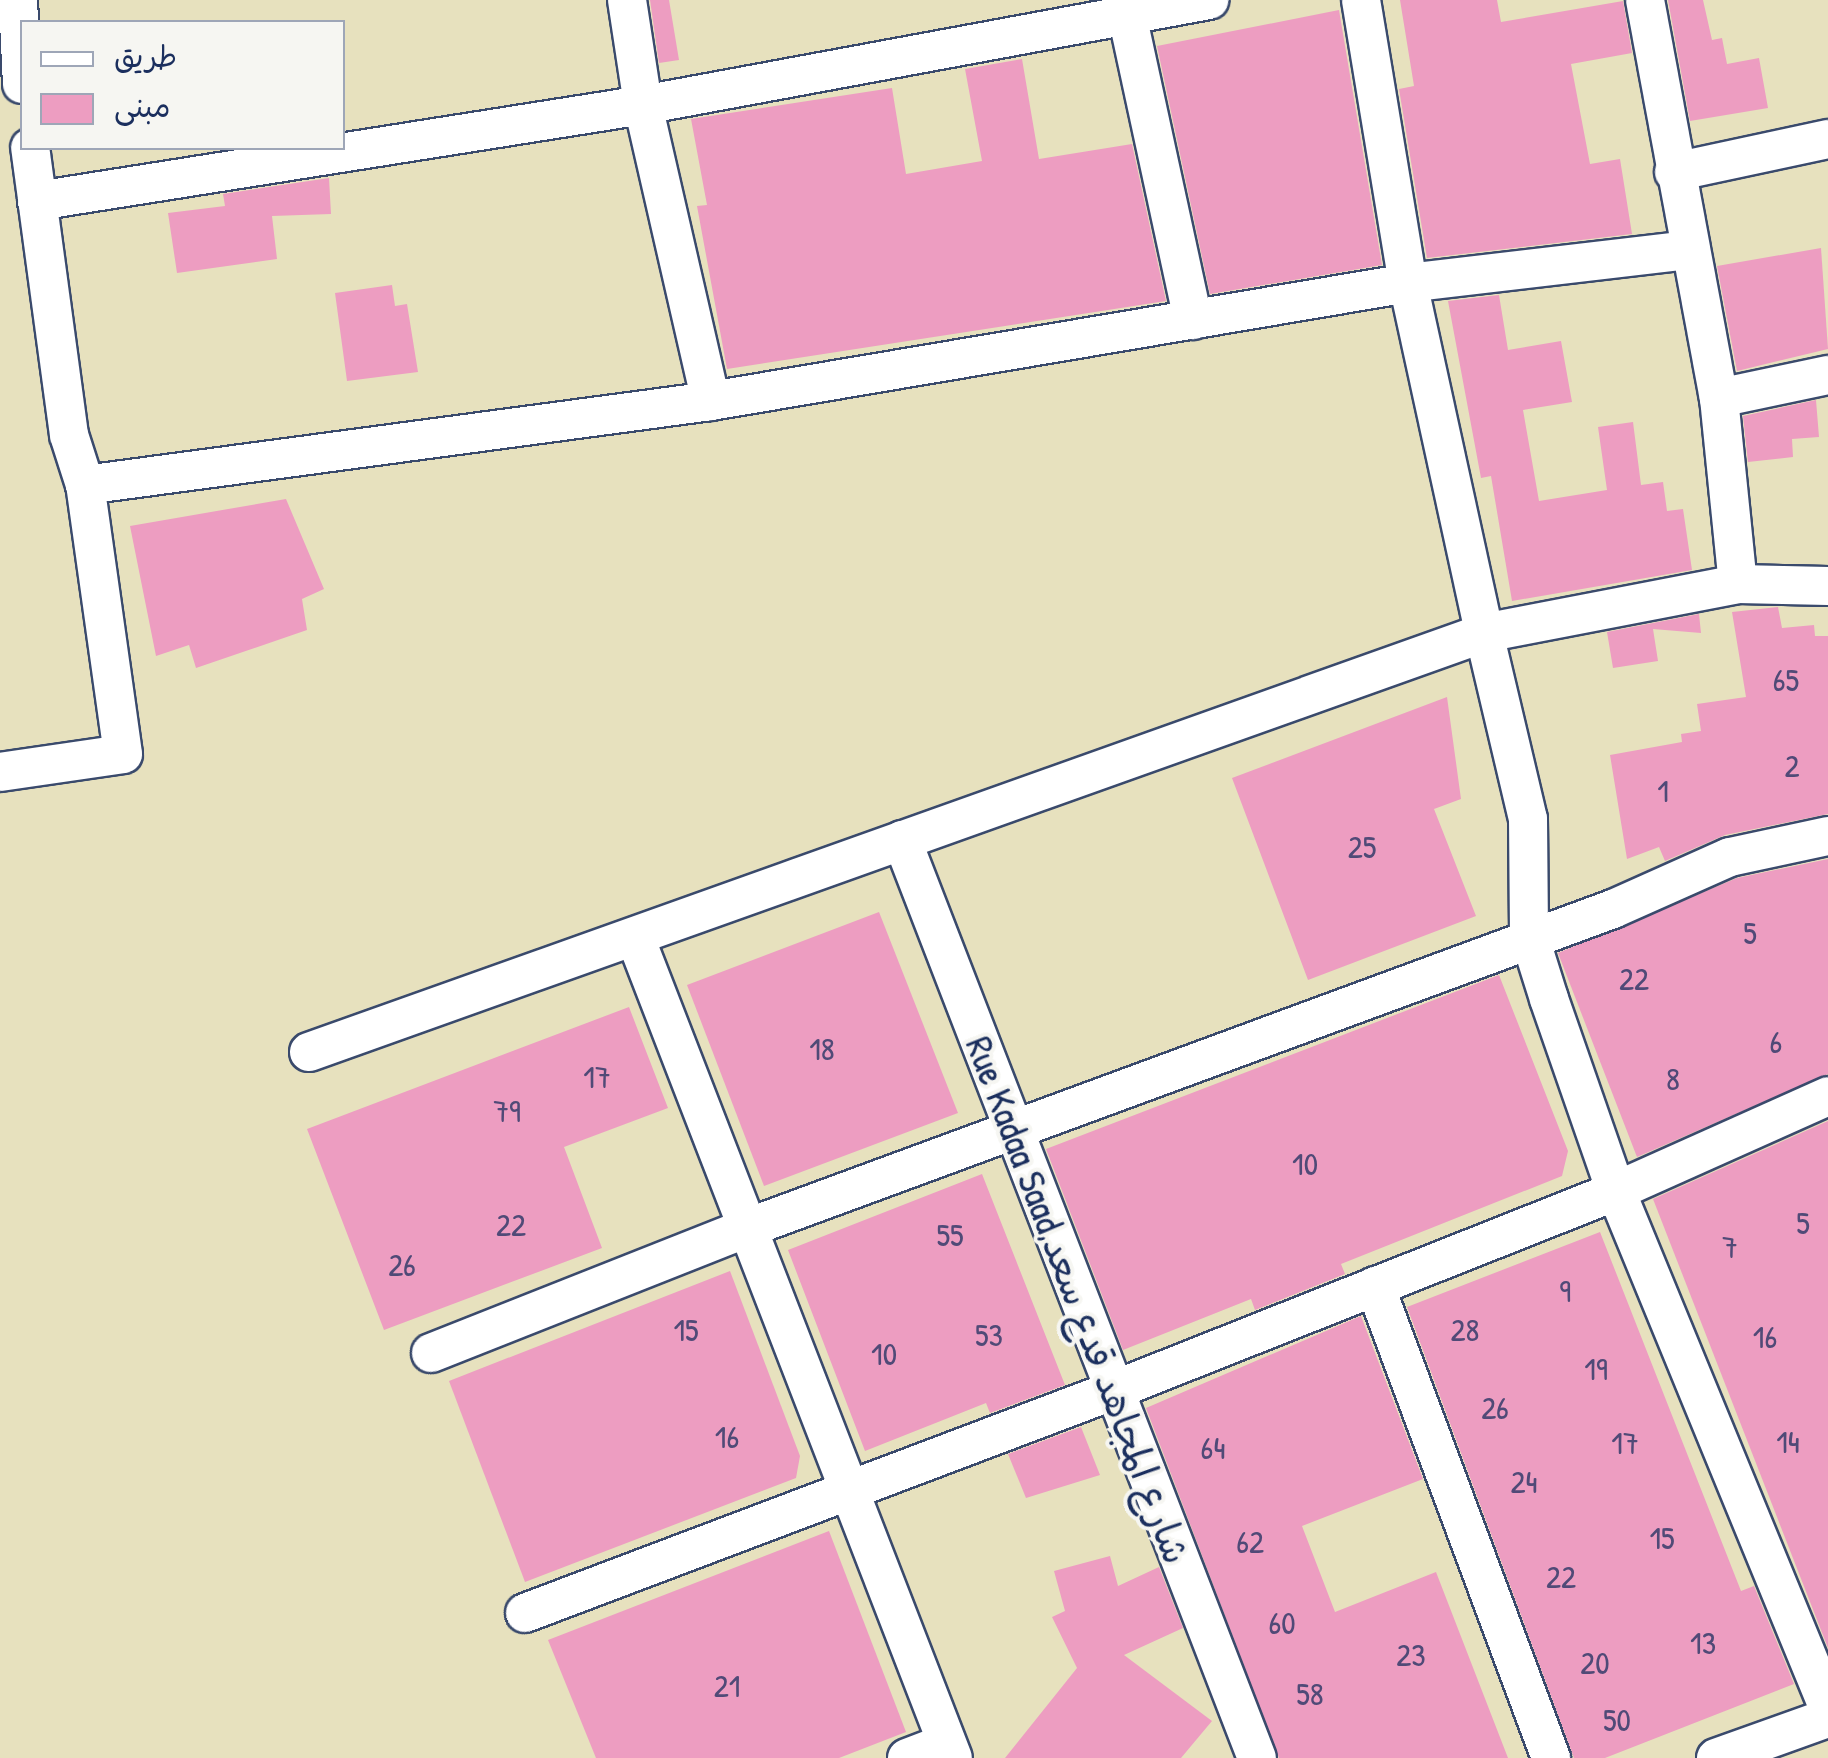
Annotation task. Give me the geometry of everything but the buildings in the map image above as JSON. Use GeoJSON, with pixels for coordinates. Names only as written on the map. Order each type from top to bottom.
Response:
{"type":"FeatureCollection","features":[{"type":"Feature","properties":{"kind":"street"},"geometry":{"type":"LineString","coordinates":[[18,0],[20,42]]}},
{"type":"Feature","properties":{"kind":"street"},"geometry":{"type":"LineString","coordinates":[[626,0],[643,104],[710,402]]}},
{"type":"Feature","properties":{"kind":"street"},"geometry":{"type":"LineString","coordinates":[[36,201],[643,104],[1128,19],[1209,0]]}},
{"type":"Feature","properties":{"kind":"street"},"geometry":{"type":"LineString","coordinates":[[1361,0],[1408,283],[1528,819],[1529,935],[1616,1191],[1828,1707]]}},
{"type":"Feature","properties":{"kind":"street"},"geometry":{"type":"LineString","coordinates":[[1645,0],[1688,250],[1719,398],[1738,584]]}},
{"type":"Feature","properties":{"kind":"street"},"geometry":{"type":"LineString","coordinates":[[1128,19],[1194,320]]}},
{"type":"Feature","properties":{"kind":"street"},"geometry":{"type":"LineString","coordinates":[[1674,172],[1828,138]]}},
{"type":"Feature","properties":{"kind":"street"},"geometry":{"type":"LineString","coordinates":[[0,772],[123,754],[85,486],[69,435],[30,150]]}},
{"type":"Feature","properties":{"kind":"street"},"geometry":{"type":"LineString","coordinates":[[85,486],[710,402],[1408,283],[1688,250]]}},
{"type":"Feature","properties":{"kind":"street"},"geometry":{"type":"LineString","coordinates":[[1719,398],[1828,375]]}},
{"type":"Feature","properties":{"kind":"street"},"geometry":{"type":"LineString","coordinates":[[309,1052],[1484,634],[1738,584],[1828,586]]}},
{"type":"Feature","properties":{"kind":"street"},"geometry":{"type":"LineString","coordinates":[[431,1353],[750,1227],[1529,935],[1613,909],[1730,857],[1828,836]]}},
{"type":"Feature","properties":{"kind":"street","name":"Rue Kadaa Saad,شارع المجاهد قدع سعد"},"geometry":{"type":"LineString","coordinates":[[902,840],[1010,1130],[1257,1758]]}},
{"type":"Feature","properties":{"kind":"street"},"geometry":{"type":"LineString","coordinates":[[635,937],[949,1751],[907,1758]]}},
{"type":"Feature","properties":{"kind":"street"},"geometry":{"type":"LineString","coordinates":[[525,1613],[849,1486],[1112,1391],[1616,1191],[1828,1096]]}},
{"type":"Feature","properties":{"kind":"street"},"geometry":{"type":"LineString","coordinates":[[1375,1286],[1550,1758]]}},
{"type":"Feature","properties":{"kind":"street"},"geometry":{"type":"LineString","coordinates":[[1716,1758],[1828,1718]]}}]}
